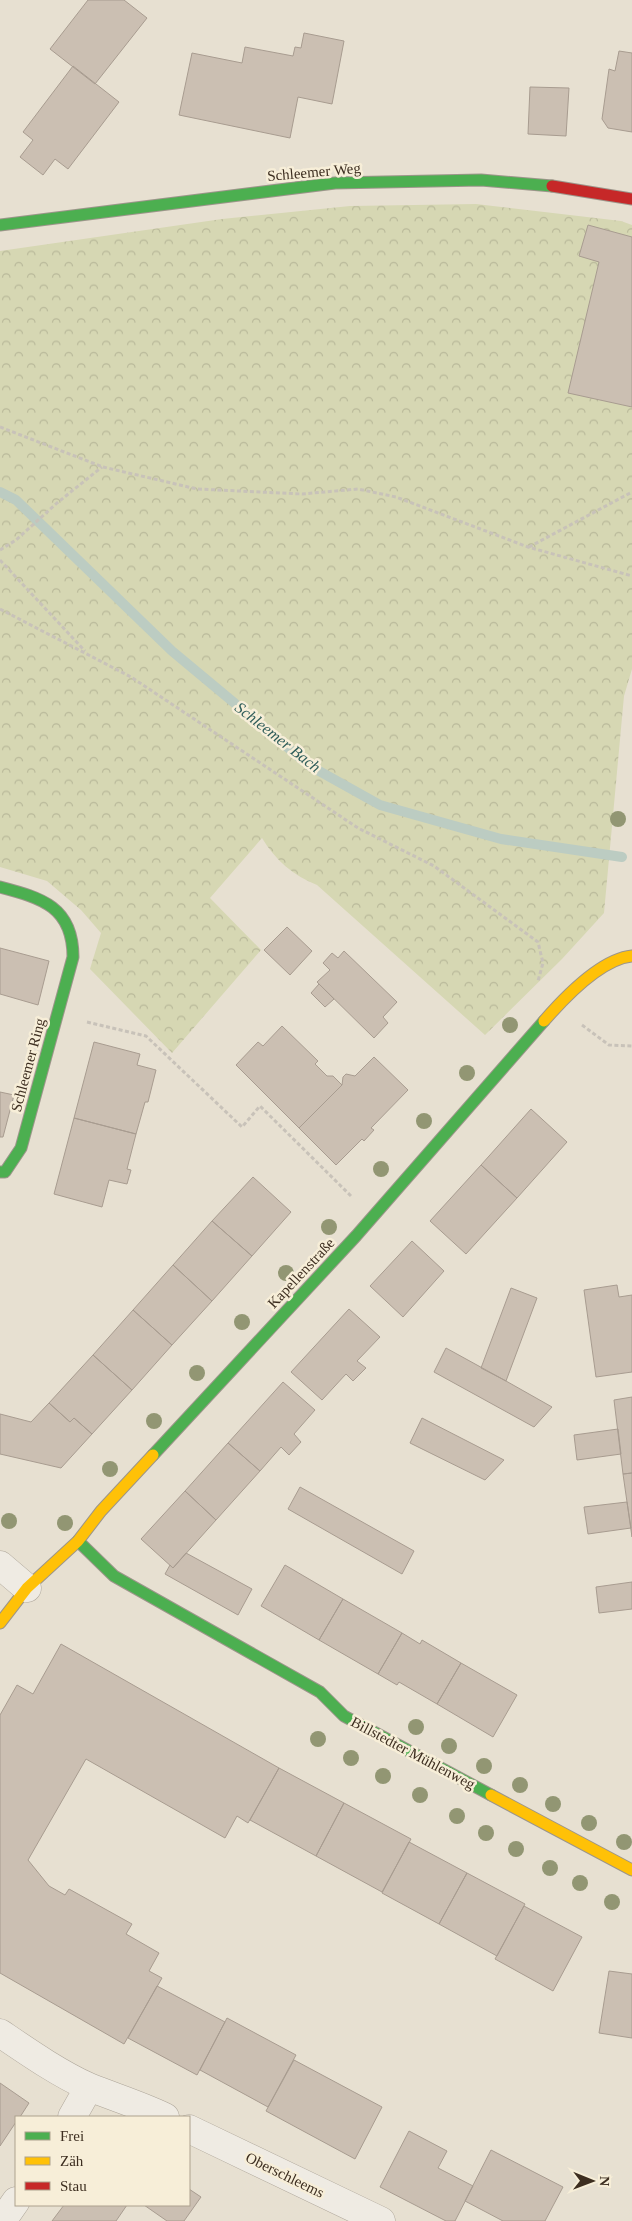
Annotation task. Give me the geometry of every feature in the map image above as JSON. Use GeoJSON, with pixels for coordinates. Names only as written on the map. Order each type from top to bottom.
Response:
{"type":"FeatureCollection","features":[{"type":"Feature","properties":{"kind":"street","name":"Schleemer Weg"},"geometry":{"type":"LineString","coordinates":[[0,225],[335,183],[481,180],[570,188],[632,198]]}},
{"type":"Feature","properties":{"kind":"street","name":"Schleemer Ring"},"geometry":{"type":"LineString","coordinates":[[0,887],[19,892],[46,904],[61,916],[69,926],[73,942],[72,957],[22,1148],[5,1172],[0,1172]]}},
{"type":"Feature","properties":{"kind":"street","name":"Kapellenstraße"},"geometry":{"type":"LineString","coordinates":[[0,1623],[27,1588],[78,1541],[101,1511],[373,1217],[556,1007],[601,968],[623,957],[632,956]]}},
{"type":"Feature","properties":{"kind":"street","name":"Billstedter Mühlenweg"},"geometry":{"type":"LineString","coordinates":[[78,1541],[114,1576],[320,1692],[344,1716],[632,1870]]}},
{"type":"Feature","properties":{"kind":"street"},"geometry":{"type":"LineString","coordinates":[[0,1565],[27,1588]]}},
{"type":"Feature","properties":{"kind":"street"},"geometry":{"type":"LineString","coordinates":[[0,2033],[62,2073],[163,2116]]}},
{"type":"Feature","properties":{"kind":"street"},"geometry":{"type":"LineString","coordinates":[[73,2116],[89,2086]]}},
{"type":"Feature","properties":{"kind":"street","name":"Oberschleems"},"geometry":{"type":"LineString","coordinates":[[190,2129],[381,2221]]}},
{"type":"Feature","properties":{"kind":"street"},"geometry":{"type":"LineString","coordinates":[[2,2221],[15,2202]]}},
{"type":"Feature","properties":{"kind":"path"},"geometry":{"type":"LineString","coordinates":[[0,427],[102,467],[197,489],[302,494],[358,490],[396,497],[528,547],[632,576]]}},
{"type":"Feature","properties":{"kind":"path"},"geometry":{"type":"LineString","coordinates":[[0,550],[16,540],[57,503],[102,467]]}},
{"type":"Feature","properties":{"kind":"path"},"geometry":{"type":"LineString","coordinates":[[528,547],[632,492]]}},
{"type":"Feature","properties":{"kind":"path"},"geometry":{"type":"LineString","coordinates":[[0,560],[87,653]]}},
{"type":"Feature","properties":{"kind":"path"},"geometry":{"type":"LineString","coordinates":[[0,609],[131,677],[358,828],[434,866],[538,942],[543,963],[536,987]]}},
{"type":"Feature","properties":{"kind":"path"},"geometry":{"type":"LineString","coordinates":[[57,1016],[146,1036],[242,1127],[260,1106],[373,1217]]}},
{"type":"Feature","properties":{"kind":"path"},"geometry":{"type":"LineString","coordinates":[[574,1020],[609,1045],[632,1046]]}},
{"type":"Feature","properties":{"kind":"green space"},"geometry":{"type":"Polygon","coordinates":[[[476,204],[621,221],[632,225],[632,669],[624,696],[604,913],[562,959],[485,1035],[317,885],[293,872],[279,860],[262,838],[210,898],[261,950],[172,1053],[90,969],[101,933],[81,910],[47,881],[0,867],[0,251],[222,219],[350,206],[476,204]]]}},
{"type":"Feature","properties":{"kind":"building"},"geometry":{"type":"Polygon","coordinates":[[[88,0],[124,0],[147,18],[95,84],[50,49],[88,0]]]}},
{"type":"Feature","properties":{"kind":"building"},"geometry":{"type":"Polygon","coordinates":[[[304,33],[344,41],[332,104],[298,97],[290,138],[179,115],[192,53],[242,63],[245,47],[293,56],[295,47],[301,48],[304,33]]]}},
{"type":"Feature","properties":{"kind":"building"},"geometry":{"type":"Polygon","coordinates":[[[619,51],[632,53],[632,132],[608,128],[602,119],[609,69],[615,71],[619,51]]]}},
{"type":"Feature","properties":{"kind":"building"},"geometry":{"type":"Polygon","coordinates":[[[73,66],[119,102],[68,169],[55,159],[43,175],[20,157],[33,140],[23,132],[73,66]]]}},
{"type":"Feature","properties":{"kind":"building"},"geometry":{"type":"Polygon","coordinates":[[[530,87],[569,88],[566,136],[528,134],[530,87]]]}},
{"type":"Feature","properties":{"kind":"building"},"geometry":{"type":"Polygon","coordinates":[[[588,225],[632,237],[632,407],[568,393],[599,262],[579,256],[588,225]]]}},
{"type":"Feature","properties":{"kind":"building"},"geometry":{"type":"Polygon","coordinates":[[[287,927],[312,951],[290,975],[264,950],[287,927]]]}},
{"type":"Feature","properties":{"kind":"building"},"geometry":{"type":"Polygon","coordinates":[[[0,948],[49,961],[38,1005],[0,994],[0,948]]]}},
{"type":"Feature","properties":{"kind":"building"},"geometry":{"type":"Polygon","coordinates":[[[344,951],[397,1002],[383,1017],[388,1023],[374,1038],[317,982],[330,970],[323,963],[332,953],[338,958],[344,951]]]}},
{"type":"Feature","properties":{"kind":"building"},"geometry":{"type":"Polygon","coordinates":[[[319,984],[334,999],[325,1007],[311,993],[319,984]]]}},
{"type":"Feature","properties":{"kind":"building"},"geometry":{"type":"Polygon","coordinates":[[[282,1026],[318,1061],[315,1064],[327,1076],[333,1076],[342,1085],[299,1128],[236,1065],[258,1042],[263,1046],[282,1026]]]}},
{"type":"Feature","properties":{"kind":"building"},"geometry":{"type":"Polygon","coordinates":[[[94,1042],[140,1054],[137,1065],[156,1070],[148,1102],[145,1102],[136,1134],[74,1118],[94,1042]]]}},
{"type":"Feature","properties":{"kind":"building"},"geometry":{"type":"Polygon","coordinates":[[[374,1057],[408,1090],[371,1128],[374,1130],[364,1141],[362,1139],[336,1165],[299,1128],[342,1085],[343,1077],[346,1074],[355,1076],[374,1057]]]}},
{"type":"Feature","properties":{"kind":"building"},"geometry":{"type":"Polygon","coordinates":[[[0,1092],[14,1095],[3,1137],[0,1137],[0,1092]]]}},
{"type":"Feature","properties":{"kind":"building"},"geometry":{"type":"Polygon","coordinates":[[[531,1109],[567,1142],[517,1198],[481,1165],[531,1109]]]}},
{"type":"Feature","properties":{"kind":"building"},"geometry":{"type":"Polygon","coordinates":[[[74,1118],[136,1134],[127,1169],[131,1170],[127,1184],[109,1180],[102,1207],[54,1194],[74,1118]]]}},
{"type":"Feature","properties":{"kind":"building"},"geometry":{"type":"Polygon","coordinates":[[[481,1165],[517,1198],[466,1254],[430,1221],[481,1165]]]}},
{"type":"Feature","properties":{"kind":"building"},"geometry":{"type":"Polygon","coordinates":[[[253,1177],[291,1212],[252,1256],[212,1221],[253,1177]]]}},
{"type":"Feature","properties":{"kind":"building"},"geometry":{"type":"Polygon","coordinates":[[[212,1221],[252,1256],[212,1301],[173,1265],[212,1221]]]}},
{"type":"Feature","properties":{"kind":"building"},"geometry":{"type":"Polygon","coordinates":[[[412,1241],[444,1271],[403,1317],[370,1286],[412,1241]]]}},
{"type":"Feature","properties":{"kind":"building"},"geometry":{"type":"Polygon","coordinates":[[[173,1265],[212,1301],[172,1345],[133,1310],[173,1265]]]}},
{"type":"Feature","properties":{"kind":"building"},"geometry":{"type":"Polygon","coordinates":[[[617,1285],[619,1297],[632,1295],[632,1372],[596,1377],[584,1290],[617,1285]]]}},
{"type":"Feature","properties":{"kind":"building"},"geometry":{"type":"Polygon","coordinates":[[[511,1288],[537,1298],[506,1381],[481,1368],[511,1288]]]}},
{"type":"Feature","properties":{"kind":"building"},"geometry":{"type":"Polygon","coordinates":[[[349,1309],[380,1337],[357,1361],[366,1368],[353,1381],[346,1374],[322,1400],[291,1372],[349,1309]]]}},
{"type":"Feature","properties":{"kind":"building"},"geometry":{"type":"Polygon","coordinates":[[[133,1310],[172,1345],[132,1390],[93,1355],[133,1310]]]}},
{"type":"Feature","properties":{"kind":"building"},"geometry":{"type":"Polygon","coordinates":[[[446,1348],[552,1407],[534,1427],[434,1372],[446,1348]]]}},
{"type":"Feature","properties":{"kind":"building"},"geometry":{"type":"Polygon","coordinates":[[[93,1355],[132,1390],[92,1434],[74,1418],[70,1422],[49,1403],[93,1355]]]}},
{"type":"Feature","properties":{"kind":"building"},"geometry":{"type":"Polygon","coordinates":[[[283,1382],[315,1410],[294,1434],[301,1442],[289,1455],[281,1447],[260,1471],[228,1443],[283,1382]]]}},
{"type":"Feature","properties":{"kind":"building"},"geometry":{"type":"Polygon","coordinates":[[[632,1397],[632,1473],[623,1474],[614,1400],[632,1397]]]}},
{"type":"Feature","properties":{"kind":"building"},"geometry":{"type":"Polygon","coordinates":[[[49,1403],[70,1422],[74,1418],[92,1434],[61,1468],[0,1454],[0,1414],[31,1422],[49,1403]]]}},
{"type":"Feature","properties":{"kind":"building"},"geometry":{"type":"Polygon","coordinates":[[[422,1418],[504,1460],[485,1480],[410,1443],[422,1418]]]}},
{"type":"Feature","properties":{"kind":"building"},"geometry":{"type":"Polygon","coordinates":[[[618,1429],[621,1454],[577,1460],[574,1435],[618,1429]]]}},
{"type":"Feature","properties":{"kind":"building"},"geometry":{"type":"Polygon","coordinates":[[[228,1443],[260,1471],[216,1520],[185,1491],[228,1443]]]}},
{"type":"Feature","properties":{"kind":"building"},"geometry":{"type":"Polygon","coordinates":[[[632,1473],[632,1537],[623,1474],[632,1473]]]}},
{"type":"Feature","properties":{"kind":"building"},"geometry":{"type":"Polygon","coordinates":[[[300,1487],[414,1551],[402,1574],[288,1509],[300,1487]]]}},
{"type":"Feature","properties":{"kind":"building"},"geometry":{"type":"Polygon","coordinates":[[[185,1491],[216,1520],[173,1568],[141,1539],[185,1491]]]}},
{"type":"Feature","properties":{"kind":"building"},"geometry":{"type":"Polygon","coordinates":[[[627,1502],[631,1528],[588,1534],[584,1507],[627,1502]]]}},
{"type":"Feature","properties":{"kind":"building"},"geometry":{"type":"Polygon","coordinates":[[[186,1553],[252,1589],[238,1615],[165,1574],[170,1565],[173,1568],[186,1553]]]}},
{"type":"Feature","properties":{"kind":"building"},"geometry":{"type":"Polygon","coordinates":[[[285,1565],[343,1599],[319,1640],[261,1606],[285,1565]]]}},
{"type":"Feature","properties":{"kind":"building"},"geometry":{"type":"Polygon","coordinates":[[[632,1582],[632,1609],[599,1613],[596,1587],[632,1582]]]}},
{"type":"Feature","properties":{"kind":"building"},"geometry":{"type":"Polygon","coordinates":[[[343,1599],[402,1633],[378,1674],[319,1640],[343,1599]]]}},
{"type":"Feature","properties":{"kind":"building"},"geometry":{"type":"Polygon","coordinates":[[[402,1633],[420,1644],[422,1640],[461,1663],[437,1704],[399,1682],[397,1685],[378,1674],[402,1633]]]}},
{"type":"Feature","properties":{"kind":"building"},"geometry":{"type":"Polygon","coordinates":[[[61,1644],[279,1768],[248,1823],[237,1816],[225,1838],[86,1759],[28,1860],[49,1886],[65,1895],[69,1889],[132,1924],[126,1934],[159,1953],[149,1971],[162,1978],[124,2044],[0,1973],[0,1715],[17,1685],[33,1694],[61,1644]]]}},
{"type":"Feature","properties":{"kind":"building"},"geometry":{"type":"Polygon","coordinates":[[[461,1663],[517,1695],[493,1737],[437,1704],[461,1663]]]}},
{"type":"Feature","properties":{"kind":"building"},"geometry":{"type":"Polygon","coordinates":[[[279,1768],[344,1803],[316,1856],[250,1820],[279,1768]]]}},
{"type":"Feature","properties":{"kind":"building"},"geometry":{"type":"Polygon","coordinates":[[[344,1803],[411,1839],[382,1892],[316,1856],[344,1803]]]}},
{"type":"Feature","properties":{"kind":"building"},"geometry":{"type":"Polygon","coordinates":[[[409,1842],[467,1873],[439,1924],[382,1893],[409,1842]]]}},
{"type":"Feature","properties":{"kind":"building"},"geometry":{"type":"Polygon","coordinates":[[[467,1873],[525,1904],[497,1956],[439,1924],[467,1873]]]}},
{"type":"Feature","properties":{"kind":"building"},"geometry":{"type":"Polygon","coordinates":[[[524,1906],[582,1937],[553,1991],[495,1959],[524,1906]]]}},
{"type":"Feature","properties":{"kind":"building"},"geometry":{"type":"Polygon","coordinates":[[[609,1971],[632,1974],[632,2038],[599,2033],[609,1971]]]}},
{"type":"Feature","properties":{"kind":"building"},"geometry":{"type":"Polygon","coordinates":[[[157,1986],[225,2022],[197,2075],[128,2038],[157,1986]]]}},
{"type":"Feature","properties":{"kind":"building"},"geometry":{"type":"Polygon","coordinates":[[[227,2018],[296,2055],[268,2107],[200,2070],[227,2018]]]}},
{"type":"Feature","properties":{"kind":"building"},"geometry":{"type":"Polygon","coordinates":[[[294,2060],[382,2107],[355,2159],[266,2111],[294,2060]]]}},
{"type":"Feature","properties":{"kind":"building"},"geometry":{"type":"Polygon","coordinates":[[[0,2083],[29,2103],[21,2116],[15,2116],[15,2124],[0,2146],[0,2083]]]}},
{"type":"Feature","properties":{"kind":"building"},"geometry":{"type":"Polygon","coordinates":[[[409,2131],[447,2151],[438,2168],[473,2186],[455,2221],[446,2221],[380,2187],[409,2131]]]}},
{"type":"Feature","properties":{"kind":"building"},"geometry":{"type":"Polygon","coordinates":[[[491,2150],[563,2187],[545,2221],[503,2221],[465,2201],[491,2150]]]}},
{"type":"Feature","properties":{"kind":"building"},"geometry":{"type":"Polygon","coordinates":[[[190,2190],[201,2197],[184,2221],[167,2221],[145,2206],[190,2206],[190,2190]]]}},
{"type":"Feature","properties":{"kind":"building"},"geometry":{"type":"Polygon","coordinates":[[[63,2206],[126,2206],[116,2221],[52,2221],[63,2206]]]}},
{"type":"Feature","properties":{"kind":"waterway","name":"Schleemer Bach"},"geometry":{"type":"LineString","coordinates":[[0,492],[16,500],[172,651],[310,766],[380,805],[501,839],[622,857]]}},
{"type":"Feature","properties":{"kind":"traffic: fast"},"geometry":{"type":"LineString","coordinates":[[0,225],[335,183],[481,180],[552,186]]}},
{"type":"Feature","properties":{"kind":"traffic: fast"},"geometry":{"type":"LineString","coordinates":[[0,887],[29,896],[52,907],[68,927],[72,940],[73,957],[21,1148],[5,1172],[0,1172]]}},
{"type":"Feature","properties":{"kind":"traffic: fast"},"geometry":{"type":"LineString","coordinates":[[153,1455],[356,1236],[544,1021]]}},
{"type":"Feature","properties":{"kind":"traffic: fast"},"geometry":{"type":"LineString","coordinates":[[78,1541],[114,1576],[320,1692],[344,1716],[491,1795]]}},
{"type":"Feature","properties":{"kind":"traffic: slow"},"geometry":{"type":"LineString","coordinates":[[544,1021],[572,991],[596,972],[608,964],[632,956]]}},
{"type":"Feature","properties":{"kind":"traffic: slow"},"geometry":{"type":"LineString","coordinates":[[0,1623],[27,1588],[78,1541],[101,1511],[153,1455]]}},
{"type":"Feature","properties":{"kind":"traffic: slow"},"geometry":{"type":"LineString","coordinates":[[491,1795],[632,1870]]}},
{"type":"Feature","properties":{"kind":"traffic: jam"},"geometry":{"type":"LineString","coordinates":[[552,186],[632,199]]}}]}
